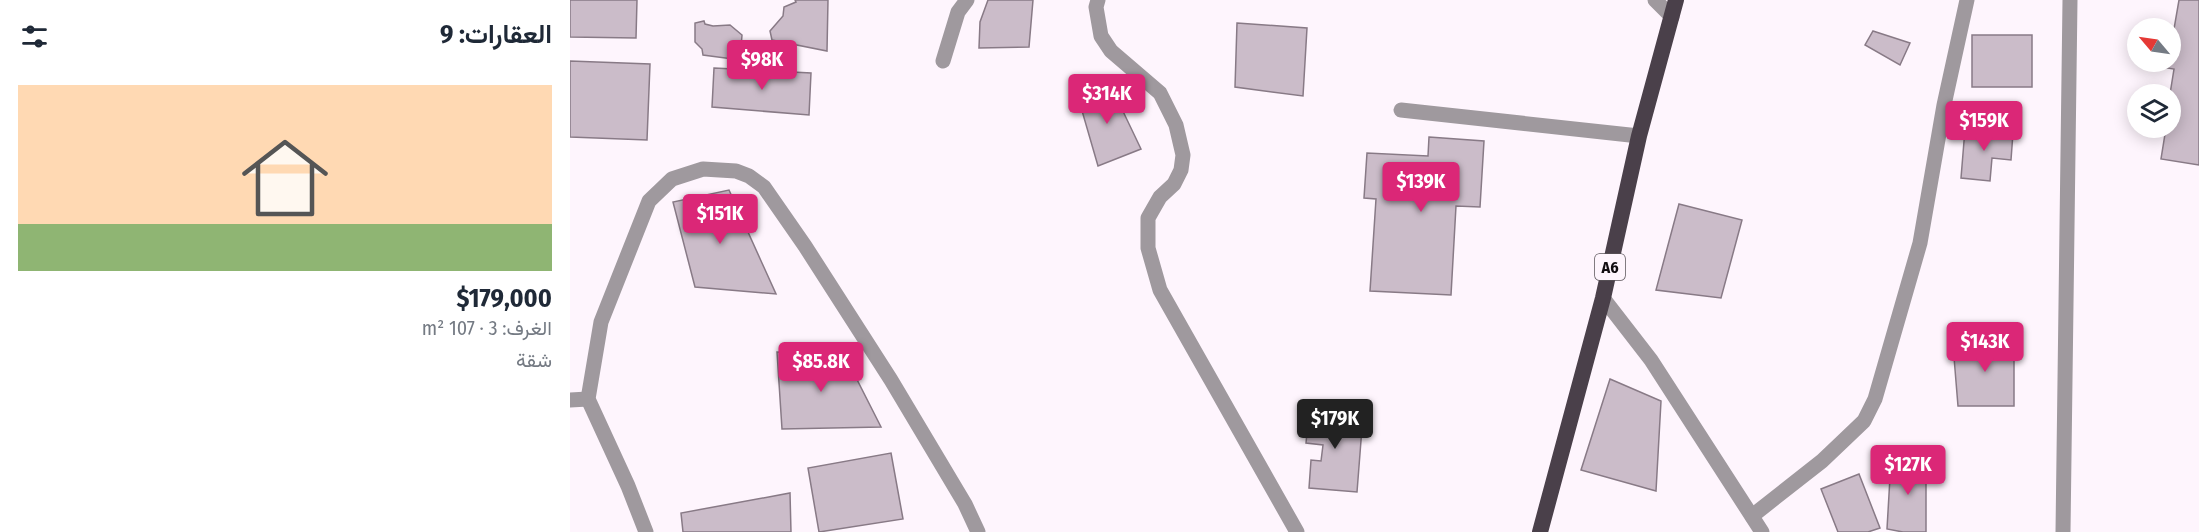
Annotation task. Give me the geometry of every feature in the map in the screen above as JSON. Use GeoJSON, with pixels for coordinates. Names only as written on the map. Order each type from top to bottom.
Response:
{"type":"FeatureCollection","features":[{"type":"Feature","properties":{"kind":"highway","name":"A6"},"geometry":{"type":"LineString","coordinates":[[1540,532],[1603,298],[1639,136],[1676,0]]}},
{"type":"Feature","properties":{"kind":"street"},"geometry":{"type":"LineString","coordinates":[[943,61],[958,12],[967,0]]}},
{"type":"Feature","properties":{"kind":"street"},"geometry":{"type":"LineString","coordinates":[[1098,0],[1096,8],[1101,36],[1111,51],[1160,93],[1176,125],[1183,155],[1174,184],[1160,197],[1148,218],[1148,248],[1160,290],[1297,532]]}},
{"type":"Feature","properties":{"kind":"street"},"geometry":{"type":"LineString","coordinates":[[1655,0],[1672,17]]}},
{"type":"Feature","properties":{"kind":"street"},"geometry":{"type":"LineString","coordinates":[[1752,516],[1822,461],[1842,442],[1864,421],[1875,399],[1920,243],[1944,105],[1967,0]]}},
{"type":"Feature","properties":{"kind":"street"},"geometry":{"type":"LineString","coordinates":[[2063,532],[2070,0]]}},
{"type":"Feature","properties":{"kind":"street"},"geometry":{"type":"LineString","coordinates":[[1401,110],[1639,136]]}},
{"type":"Feature","properties":{"kind":"street"},"geometry":{"type":"LineString","coordinates":[[646,532],[628,486],[588,399],[601,322],[649,201],[672,179],[703,169],[735,171],[749,176],[764,187],[805,246],[891,380],[965,504],[978,532]]}},
{"type":"Feature","properties":{"kind":"street"},"geometry":{"type":"LineString","coordinates":[[1603,298],[1651,360],[1762,532]]}},
{"type":"Feature","properties":{"kind":"street"},"geometry":{"type":"LineString","coordinates":[[570,400],[588,399]]}},
{"type":"Feature","properties":{"kind":"building"},"geometry":{"type":"Polygon","coordinates":[[[570,0],[637,0],[636,38],[570,37],[570,0]]]}},
{"type":"Feature","properties":{"kind":"building"},"geometry":{"type":"Polygon","coordinates":[[[795,0],[828,0],[827,51],[772,40],[770,31],[783,16],[784,7],[796,2],[795,0]]]}},
{"type":"Feature","properties":{"kind":"building"},"geometry":{"type":"Polygon","coordinates":[[[988,0],[1033,0],[1029,47],[979,48],[980,22],[988,0]]]}},
{"type":"Feature","properties":{"kind":"building"},"geometry":{"type":"Polygon","coordinates":[[[2179,0],[2199,0],[2199,165],[2161,159],[2164,138],[2181,138],[2181,84],[2172,84],[2174,72],[2181,72],[2181,18],[2176,18],[2179,0]]]}},
{"type":"Feature","properties":{"kind":"building"},"geometry":{"type":"Polygon","coordinates":[[[704,21],[705,24],[713,26],[730,25],[742,35],[740,60],[703,55],[702,49],[695,42],[695,23],[704,21]]]}},
{"type":"Feature","properties":{"kind":"building"},"geometry":{"type":"Polygon","coordinates":[[[1237,23],[1307,28],[1303,96],[1235,87],[1237,23]]]}},
{"type":"Feature","properties":{"kind":"building"},"geometry":{"type":"Polygon","coordinates":[[[1873,31],[1910,43],[1900,65],[1865,45],[1873,31]]]}},
{"type":"Feature","properties":{"kind":"building"},"geometry":{"type":"Polygon","coordinates":[[[1972,35],[2032,35],[2032,87],[1972,87],[1972,35]]]}},
{"type":"Feature","properties":{"kind":"building"},"geometry":{"type":"Polygon","coordinates":[[[570,61],[650,64],[647,140],[570,137],[570,61]]]}},
{"type":"Feature","properties":{"kind":"building"},"geometry":{"type":"Polygon","coordinates":[[[714,68],[811,73],[809,115],[712,107],[714,68]]]}},
{"type":"Feature","properties":{"kind":"building"},"geometry":{"type":"Polygon","coordinates":[[[1109,82],[1141,149],[1098,166],[1078,97],[1109,82]]]}},
{"type":"Feature","properties":{"kind":"building"},"geometry":{"type":"Polygon","coordinates":[[[1965,129],[2013,133],[2011,160],[1992,158],[1990,181],[1961,178],[1965,129]]]}},
{"type":"Feature","properties":{"kind":"building"},"geometry":{"type":"Polygon","coordinates":[[[1429,137],[1484,141],[1480,207],[1456,206],[1451,295],[1370,291],[1376,199],[1364,198],[1367,153],[1428,156],[1429,137]]]}},
{"type":"Feature","properties":{"kind":"building"},"geometry":{"type":"Polygon","coordinates":[[[729,190],[776,294],[695,287],[673,202],[729,190]]]}},
{"type":"Feature","properties":{"kind":"building"},"geometry":{"type":"Polygon","coordinates":[[[1679,204],[1742,220],[1721,298],[1656,290],[1679,204]]]}},
{"type":"Feature","properties":{"kind":"building"},"geometry":{"type":"Polygon","coordinates":[[[2014,338],[2014,406],[1958,406],[1953,345],[2014,338]]]}},
{"type":"Feature","properties":{"kind":"building"},"geometry":{"type":"Polygon","coordinates":[[[777,352],[845,356],[881,427],[782,429],[777,352]]]}},
{"type":"Feature","properties":{"kind":"building"},"geometry":{"type":"Polygon","coordinates":[[[1610,379],[1661,401],[1656,491],[1581,470],[1610,379]]]}},
{"type":"Feature","properties":{"kind":"building"},"geometry":{"type":"Polygon","coordinates":[[[1309,411],[1363,415],[1357,492],[1309,488],[1311,460],[1321,461],[1323,445],[1306,443],[1309,411]]]}},
{"type":"Feature","properties":{"kind":"building"},"geometry":{"type":"Polygon","coordinates":[[[891,453],[903,519],[819,532],[808,468],[891,453]]]}},
{"type":"Feature","properties":{"kind":"building"},"geometry":{"type":"Polygon","coordinates":[[[1926,458],[1926,532],[1887,529],[1891,460],[1926,458]]]}},
{"type":"Feature","properties":{"kind":"building"},"geometry":{"type":"Polygon","coordinates":[[[1859,474],[1880,528],[1868,532],[1838,532],[1821,489],[1859,474]]]}},
{"type":"Feature","properties":{"kind":"building"},"geometry":{"type":"Polygon","coordinates":[[[790,493],[791,532],[683,532],[681,513],[790,493]]]}}]}
